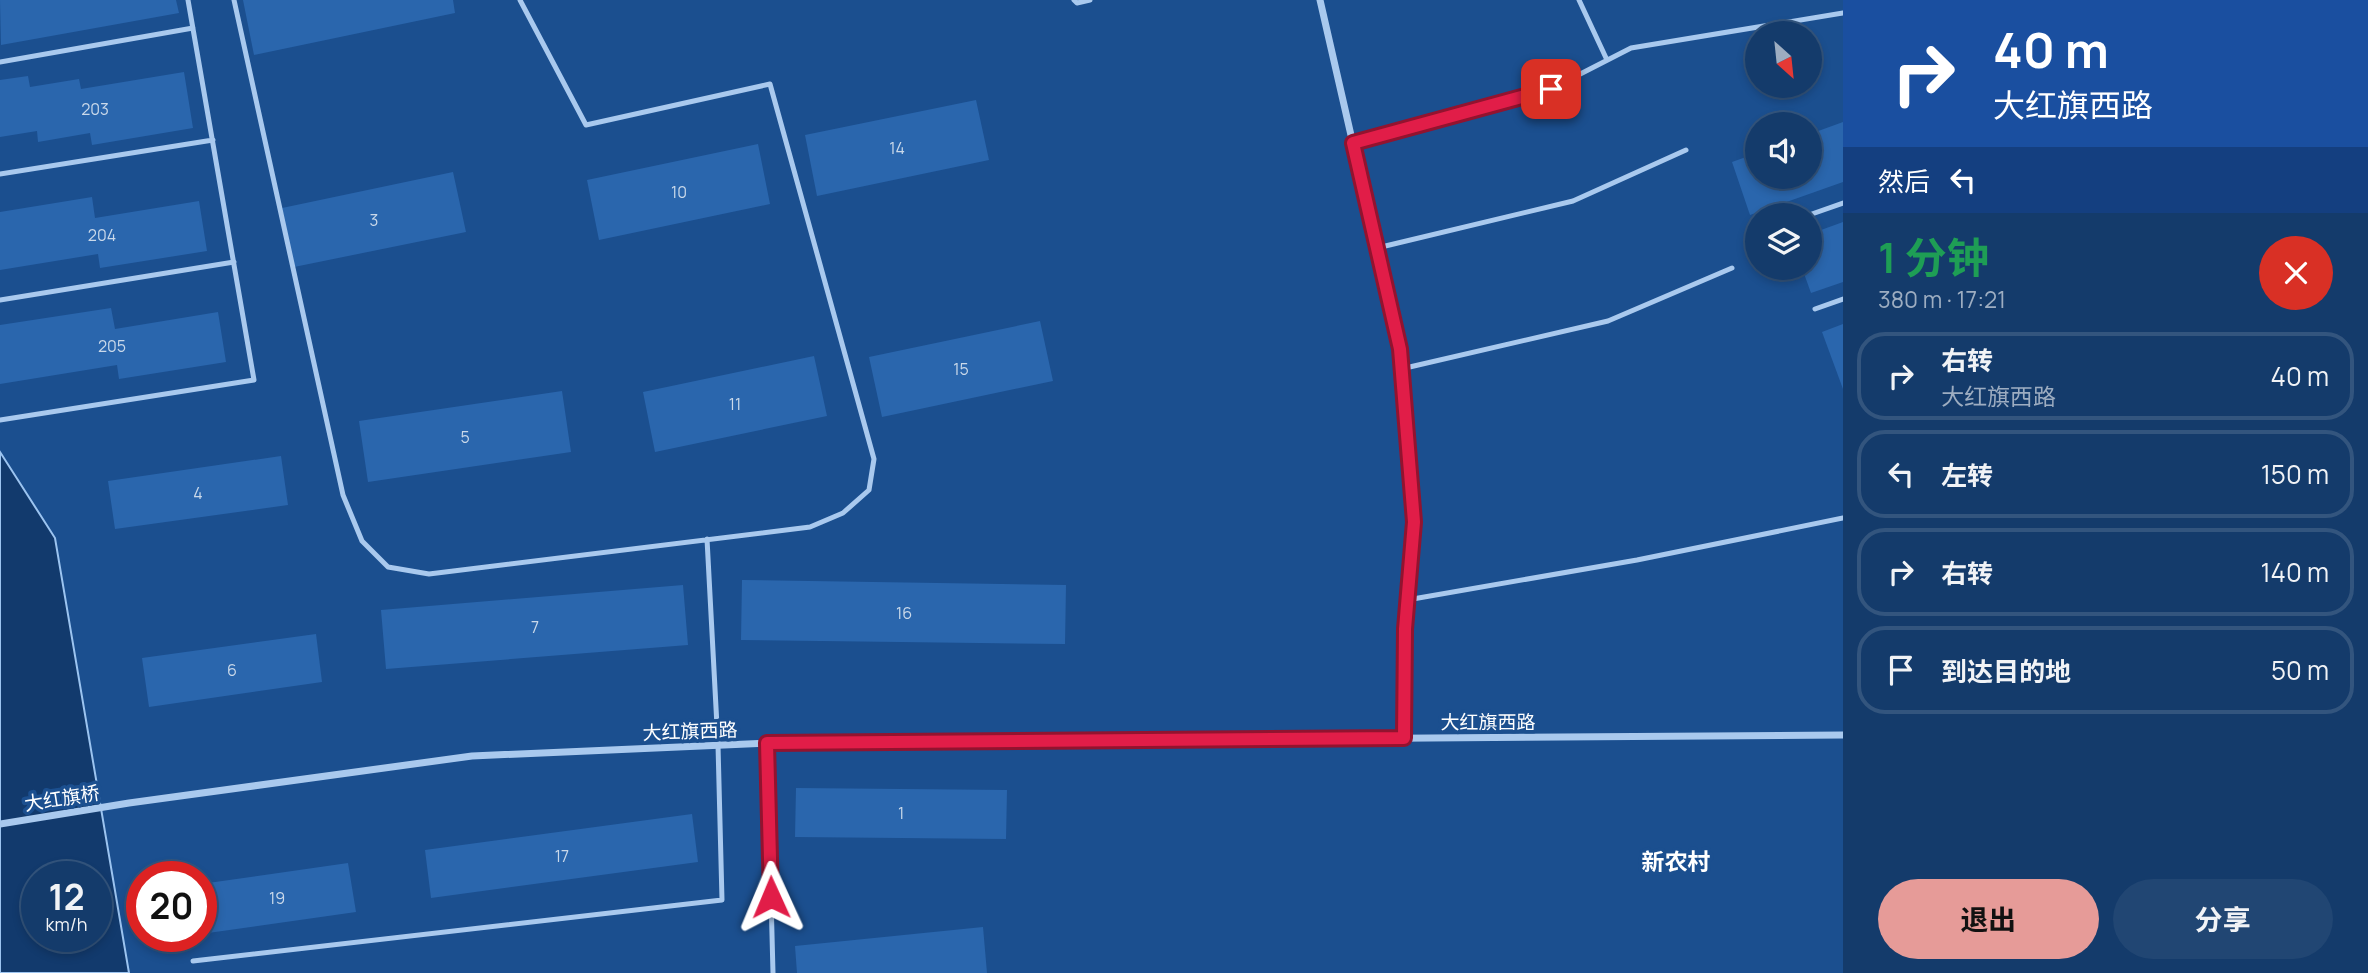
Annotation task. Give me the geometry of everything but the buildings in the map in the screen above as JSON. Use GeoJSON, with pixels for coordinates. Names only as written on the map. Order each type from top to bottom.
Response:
{"type":"FeatureCollection","features":[{"type":"Feature","properties":{"kind":"street"},"geometry":{"type":"LineString","coordinates":[[1320,0],[1400,349],[1414,522],[1405,629],[1404,738]]}},
{"type":"Feature","properties":{"kind":"street","name":"大红旗西路"},"geometry":{"type":"LineString","coordinates":[[129,803],[472,756],[767,743],[1843,735]]}},
{"type":"Feature","properties":{"kind":"street","name":"大红旗桥"},"geometry":{"type":"LineString","coordinates":[[0,824],[129,803]]}},
{"type":"Feature","properties":{"kind":"lane"},"geometry":{"type":"LineString","coordinates":[[0,420],[254,380],[188,0]]}},
{"type":"Feature","properties":{"kind":"lane"},"geometry":{"type":"LineString","coordinates":[[234,0],[343,495],[362,541],[388,567],[429,574],[810,527],[843,513],[869,490],[874,459],[770,84],[586,125],[520,0]]}},
{"type":"Feature","properties":{"kind":"lane"},"geometry":{"type":"LineString","coordinates":[[1074,0],[1077,3],[1090,0]]}},
{"type":"Feature","properties":{"kind":"lane"},"geometry":{"type":"LineString","coordinates":[[1579,0],[1607,60]]}},
{"type":"Feature","properties":{"kind":"lane"},"geometry":{"type":"LineString","coordinates":[[1353,143],[1551,89],[1630,48],[1843,13]]}},
{"type":"Feature","properties":{"kind":"lane"},"geometry":{"type":"LineString","coordinates":[[0,62],[193,28]]}},
{"type":"Feature","properties":{"kind":"lane"},"geometry":{"type":"LineString","coordinates":[[0,174],[212,140]]}},
{"type":"Feature","properties":{"kind":"lane"},"geometry":{"type":"LineString","coordinates":[[1377,248],[1573,201],[1686,150]]}},
{"type":"Feature","properties":{"kind":"lane"},"geometry":{"type":"LineString","coordinates":[[1822,210],[1843,203]]}},
{"type":"Feature","properties":{"kind":"lane"},"geometry":{"type":"LineString","coordinates":[[0,300],[234,262]]}},
{"type":"Feature","properties":{"kind":"lane"},"geometry":{"type":"LineString","coordinates":[[1401,369],[1608,321],[1732,268]]}},
{"type":"Feature","properties":{"kind":"lane"},"geometry":{"type":"LineString","coordinates":[[1815,309],[1843,299]]}},
{"type":"Feature","properties":{"kind":"lane"},"geometry":{"type":"LineString","coordinates":[[1407,600],[1637,560],[1843,518]]}},
{"type":"Feature","properties":{"kind":"lane"},"geometry":{"type":"LineString","coordinates":[[193,961],[722,900],[708,539]]}},
{"type":"Feature","properties":{"kind":"lane"},"geometry":{"type":"LineString","coordinates":[[767,743],[772,973]]}},
{"type":"Feature","properties":{"kind":"water"},"geometry":{"type":"Polygon","coordinates":[[[0,452],[55,538],[110,861],[21,861],[21,952],[112,952],[112,873],[129,973],[0,973],[0,452]]]}},
{"type":"Feature","properties":{"kind":"district","name":"新农村"},"geometry":{"type":"Point","coordinates":[1676,861]}},
{"type":"Feature","properties":{"kind":"route"},"geometry":{"type":"LineString","coordinates":[[771,897],[767,743],[1404,738],[1405,629],[1414,522],[1400,349],[1353,143],[1551,89]]}}]}
